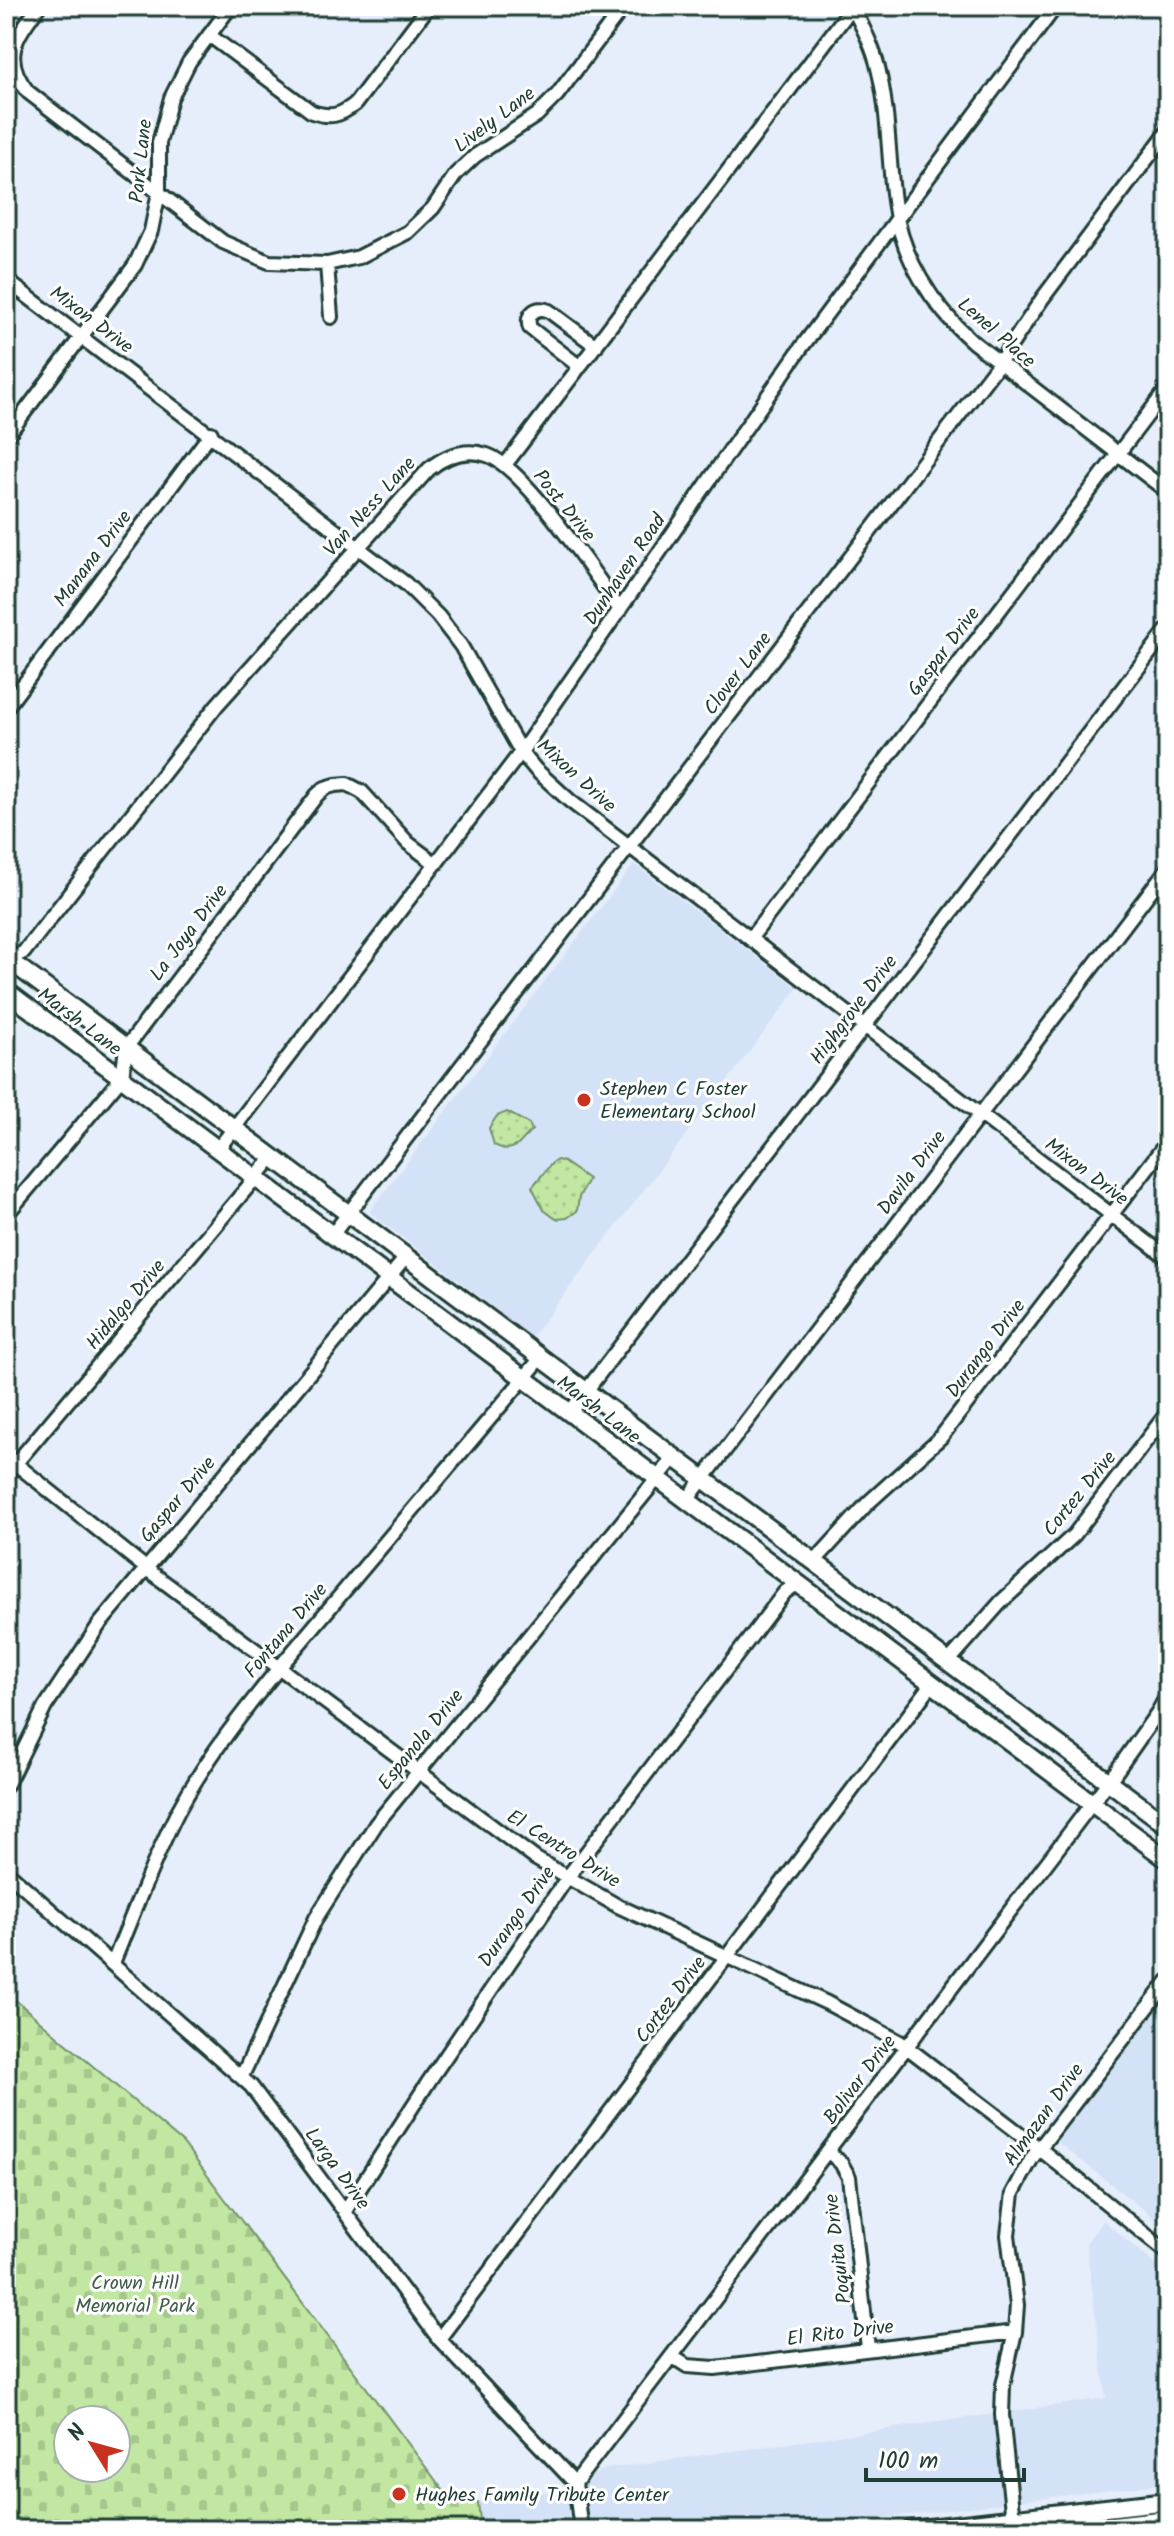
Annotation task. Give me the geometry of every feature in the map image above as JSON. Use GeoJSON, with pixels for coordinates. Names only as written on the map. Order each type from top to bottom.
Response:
{"type":"FeatureCollection","features":[{"type":"Feature","properties":{"kind":"main road","name":"Marsh Lane"},"geometry":{"type":"LineString","coordinates":[[7,959],[1168,1826]]}},
{"type":"Feature","properties":{"kind":"main road","name":"Marsh Lane"},"geometry":{"type":"LineString","coordinates":[[6,991],[1168,1860]]}},
{"type":"Feature","properties":{"kind":"main road"},"geometry":{"type":"LineString","coordinates":[[798,1583],[814,1562]]}},
{"type":"Feature","properties":{"kind":"main road"},"geometry":{"type":"LineString","coordinates":[[932,1684],[948,1662]]}},
{"type":"Feature","properties":{"kind":"main road"},"geometry":{"type":"LineString","coordinates":[[911,2530],[1013,2524],[1168,2501]]}},
{"type":"Feature","properties":{"kind":"main road"},"geometry":{"type":"LineString","coordinates":[[1067,2530],[1168,2519]]}},
{"type":"Feature","properties":{"kind":"street","name":"Lively Lane"},"geometry":{"type":"LineString","coordinates":[[39,6],[20,32],[11,58],[20,83],[28,92],[223,242],[269,262],[327,264],[359,257],[408,232],[433,208],[456,174],[475,156],[537,115],[557,95],[624,6]]}},
{"type":"Feature","properties":{"kind":"street","name":"Park Lane"},"geometry":{"type":"LineString","coordinates":[[6,437],[135,265],[151,231],[159,192],[159,143],[166,112],[189,62],[231,6]]}},
{"type":"Feature","properties":{"kind":"street"},"geometry":{"type":"LineString","coordinates":[[209,35],[312,112],[327,117],[343,114],[355,104],[429,6]]}},
{"type":"Feature","properties":{"kind":"street"},"geometry":{"type":"LineString","coordinates":[[505,465],[852,6]]}},
{"type":"Feature","properties":{"kind":"street","name":"Lenel Place"},"geometry":{"type":"LineString","coordinates":[[852,6],[878,68],[896,217],[914,267],[935,302],[955,326],[999,363],[1168,492]]}},
{"type":"Feature","properties":{"kind":"street","name":"Dunhaven Road"},"geometry":{"type":"LineString","coordinates":[[218,1149],[521,752],[774,386],[896,217],[1056,6]]}},
{"type":"Feature","properties":{"kind":"street","name":"Clover Lane"},"geometry":{"type":"LineString","coordinates":[[332,1235],[999,363],[1042,299],[1168,131]]}},
{"type":"Feature","properties":{"kind":"street"},"geometry":{"type":"LineString","coordinates":[[327,264],[331,317]]}},
{"type":"Feature","properties":{"kind":"street","name":"Mixon Drive"},"geometry":{"type":"LineString","coordinates":[[6,280],[406,584],[438,616],[461,646],[521,752],[570,801],[1168,1258]]}},
{"type":"Feature","properties":{"kind":"street"},"geometry":{"type":"LineString","coordinates":[[580,367],[533,331],[528,324],[530,315],[536,309],[545,309],[596,346]]}},
{"type":"Feature","properties":{"kind":"street","name":"Gaspar Drive"},"geometry":{"type":"LineString","coordinates":[[750,939],[1168,388]]}},
{"type":"Feature","properties":{"kind":"street","name":"Manana Drive"},"geometry":{"type":"LineString","coordinates":[[6,708],[211,433]]}},
{"type":"Feature","properties":{"kind":"street","name":"Van Ness Lane"},"geometry":{"type":"LineString","coordinates":[[7,959],[24,952],[200,726],[429,469],[455,454],[472,452],[488,455],[505,465]]}},
{"type":"Feature","properties":{"kind":"street","name":"Post Drive"},"geometry":{"type":"LineString","coordinates":[[505,465],[557,522],[620,610]]}},
{"type":"Feature","properties":{"kind":"street","name":"Highgrove Drive"},"geometry":{"type":"LineString","coordinates":[[570,1412],[1168,629]]}},
{"type":"Feature","properties":{"kind":"street","name":"La Joya Drive"},"geometry":{"type":"LineString","coordinates":[[122,1077],[126,1048],[325,788],[347,784],[362,792],[408,843],[436,864]]}},
{"type":"Feature","properties":{"kind":"street","name":"Davila Drive"},"geometry":{"type":"LineString","coordinates":[[687,1500],[1168,868]]}},
{"type":"Feature","properties":{"kind":"street"},"geometry":{"type":"LineString","coordinates":[[6,1215],[122,1077]]}},
{"type":"Feature","properties":{"kind":"street","name":"Durango Drive"},"geometry":{"type":"LineString","coordinates":[[814,1562],[868,1503],[941,1437],[1168,1141]]}},
{"type":"Feature","properties":{"kind":"street","name":"Hidalgo Drive"},"geometry":{"type":"LineString","coordinates":[[6,1475],[11,1460],[273,1157]]}},
{"type":"Feature","properties":{"kind":"street","name":"Gaspar Drive"},"geometry":{"type":"LineString","coordinates":[[6,1786],[45,1707],[99,1625],[407,1256]]}},
{"type":"Feature","properties":{"kind":"street","name":"Fontana Drive"},"geometry":{"type":"LineString","coordinates":[[113,1963],[154,1861],[205,1765],[279,1668],[541,1358]]}},
{"type":"Feature","properties":{"kind":"street","name":"Cortez Drive"},"geometry":{"type":"LineString","coordinates":[[948,1662],[1001,1602],[1074,1535],[1168,1412]]}},
{"type":"Feature","properties":{"kind":"street","name":"Espanola Drive"},"geometry":{"type":"LineString","coordinates":[[242,2076],[316,1918],[376,1824],[674,1458]]}},
{"type":"Feature","properties":{"kind":"street","name":"El Centro Drive"},"geometry":{"type":"LineString","coordinates":[[11,1460],[145,1568],[418,1772],[567,1878],[616,1905],[827,2003],[908,2047],[1168,2253]]}},
{"type":"Feature","properties":{"kind":"street","name":"Durango Drive"},"geometry":{"type":"LineString","coordinates":[[345,2211],[437,2068],[567,1878],[785,1592],[798,1583]]}},
{"type":"Feature","properties":{"kind":"street","name":"Cortez Drive"},"geometry":{"type":"LineString","coordinates":[[439,2339],[932,1684]]}},
{"type":"Feature","properties":{"kind":"street","name":"Bolivar Drive"},"geometry":{"type":"LineString","coordinates":[[575,2483],[1108,1782],[1168,1694]]}},
{"type":"Feature","properties":{"kind":"street","name":"Larga Drive"},"geometry":{"type":"LineString","coordinates":[[6,1871],[242,2076],[270,2109],[439,2339],[575,2483]]}},
{"type":"Feature","properties":{"kind":"street","name":"Almazan Drive"},"geometry":{"type":"LineString","coordinates":[[1013,2524],[1002,2415],[1003,2385],[1015,2332],[1017,2305],[1008,2235],[1013,2193],[1020,2177],[1040,2149],[1168,1981]]}},
{"type":"Feature","properties":{"kind":"street","name":"Poquita Drive"},"geometry":{"type":"LineString","coordinates":[[829,2152],[841,2163],[849,2177],[868,2348]]}},
{"type":"Feature","properties":{"kind":"street","name":"El Rito Drive"},"geometry":{"type":"LineString","coordinates":[[673,2357],[687,2366],[715,2368],[1015,2332]]}},
{"type":"Feature","properties":{"kind":"street"},"geometry":{"type":"LineString","coordinates":[[575,2483],[581,2530]]}},
{"type":"Feature","properties":{"kind":"shaded area","name":"Stephen C Foster Elementary School"},"geometry":{"type":"Polygon","coordinates":[[[634,864],[798,988],[532,1337],[369,1212],[634,864]]]}},
{"type":"Feature","properties":{"kind":"shaded area"},"geometry":{"type":"Polygon","coordinates":[[[1168,1994],[1168,2229],[1056,2141],[1168,1994]]]}},
{"type":"Feature","properties":{"kind":"shaded area"},"geometry":{"type":"Polygon","coordinates":[[[1103,2220],[1168,2275],[1168,2483],[786,2530],[481,2530],[478,2502],[560,2490],[605,2469],[1106,2398],[1086,2243],[1103,2220]]]}},
{"type":"Feature","properties":{"kind":"green space"},"geometry":{"type":"Polygon","coordinates":[[[507,1112],[529,1124],[532,1130],[518,1145],[506,1150],[494,1145],[489,1128],[497,1116],[507,1112]]]}},
{"type":"Feature","properties":{"kind":"green space"},"geometry":{"type":"Polygon","coordinates":[[[557,1160],[588,1179],[579,1197],[577,1211],[567,1218],[556,1219],[544,1210],[532,1187],[557,1160]]]}},
{"type":"Feature","properties":{"kind":"green space","name":"Crown Hill Memorial Park"},"geometry":{"type":"Polygon","coordinates":[[[6,1992],[183,2143],[452,2502],[478,2502],[481,2530],[6,2530],[6,1992]]]}},
{"type":"Feature","properties":{"kind":"place","name":"Stephen C Foster Elementary School"},"geometry":{"type":"Point","coordinates":[584,1100]}},
{"type":"Feature","properties":{"kind":"place","name":"Hughes Family Tribute Center"},"geometry":{"type":"Point","coordinates":[399,2494]}}]}
